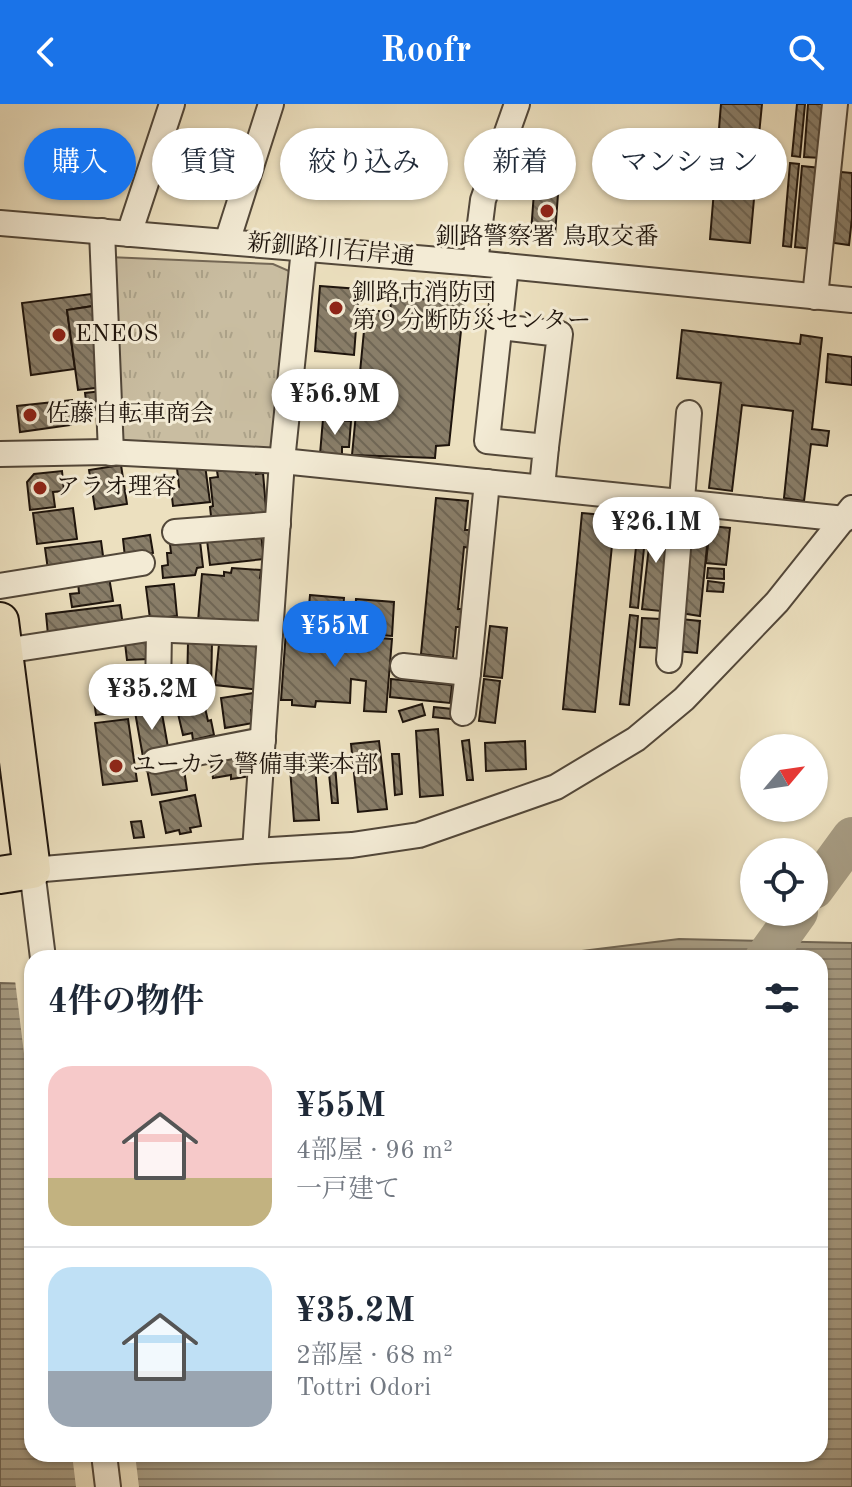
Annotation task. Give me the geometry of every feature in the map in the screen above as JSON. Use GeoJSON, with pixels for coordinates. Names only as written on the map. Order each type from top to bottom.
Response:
{"type":"FeatureCollection","features":[{"type":"Feature","properties":{"kind":"highway"},"geometry":{"type":"LineString","coordinates":[[2,636],[16,873]]}},
{"type":"Feature","properties":{"kind":"street"},"geometry":{"type":"LineString","coordinates":[[129,234],[172,104]]}},
{"type":"Feature","properties":{"kind":"street"},"geometry":{"type":"LineString","coordinates":[[227,242],[271,104]]}},
{"type":"Feature","properties":{"kind":"street"},"geometry":{"type":"LineString","coordinates":[[475,263],[483,200],[517,104]]}},
{"type":"Feature","properties":{"kind":"street"},"geometry":{"type":"LineString","coordinates":[[815,297],[835,104]]}},
{"type":"Feature","properties":{"kind":"street","name":"新釧路川右岸通"},"geometry":{"type":"LineString","coordinates":[[0,223],[475,263],[852,300]]}},
{"type":"Feature","properties":{"kind":"street"},"geometry":{"type":"LineString","coordinates":[[102,231],[111,453]]}},
{"type":"Feature","properties":{"kind":"street"},"geometry":{"type":"LineString","coordinates":[[255,851],[282,461],[304,249]]}},
{"type":"Feature","properties":{"kind":"street"},"geometry":{"type":"LineString","coordinates":[[506,266],[487,441],[546,447]]}},
{"type":"Feature","properties":{"kind":"street"},"geometry":{"type":"LineString","coordinates":[[500,327],[560,334],[542,487]]}},
{"type":"Feature","properties":{"kind":"street"},"geometry":{"type":"LineString","coordinates":[[669,660],[689,413]]}},
{"type":"Feature","properties":{"kind":"street"},"geometry":{"type":"LineString","coordinates":[[0,454],[111,453],[282,461],[681,502],[848,513]]}},
{"type":"Feature","properties":{"kind":"street"},"geometry":{"type":"LineString","coordinates":[[463,713],[487,482]]}},
{"type":"Feature","properties":{"kind":"street"},"geometry":{"type":"LineString","coordinates":[[42,950],[37,914],[16,873],[352,845],[419,835],[556,787],[636,739],[684,699],[777,602],[848,513]]}},
{"type":"Feature","properties":{"kind":"street"},"geometry":{"type":"LineString","coordinates":[[175,532],[278,524]]}},
{"type":"Feature","properties":{"kind":"street"},"geometry":{"type":"LineString","coordinates":[[0,586],[142,563]]}},
{"type":"Feature","properties":{"kind":"street"},"geometry":{"type":"LineString","coordinates":[[2,636],[148,629],[270,634]]}},
{"type":"Feature","properties":{"kind":"street"},"geometry":{"type":"LineString","coordinates":[[158,695],[159,630]]}},
{"type":"Feature","properties":{"kind":"street"},"geometry":{"type":"LineString","coordinates":[[403,666],[468,673]]}},
{"type":"Feature","properties":{"kind":"street"},"geometry":{"type":"LineString","coordinates":[[155,761],[263,740]]}},
{"type":"Feature","properties":{"kind":"street"},"geometry":{"type":"LineString","coordinates":[[105,1462],[108,1487]]}},
{"type":"Feature","properties":{"kind":"green space"},"geometry":{"type":"Polygon","coordinates":[[[108,257],[273,264],[296,274],[276,454],[114,442],[108,257]]]}},
{"type":"Feature","properties":{"kind":"shaded area"},"geometry":{"type":"Polygon","coordinates":[[[679,939],[852,943],[852,1487],[0,1487],[0,983],[24,984],[24,1462],[828,1462],[828,950],[590,950],[679,939]]]}},
{"type":"Feature","properties":{"kind":"pier"},"geometry":{"type":"Polygon","coordinates":[[[15,980],[24,980],[24,1054],[15,980]]]}},
{"type":"Feature","properties":{"kind":"pier"},"geometry":{"type":"Polygon","coordinates":[[[73,1462],[136,1462],[139,1487],[76,1487],[73,1462]]]}},
{"type":"Feature","properties":{"kind":"building"},"geometry":{"type":"Polygon","coordinates":[[[721,104],[762,104],[760,128],[719,128],[721,104]]]}},
{"type":"Feature","properties":{"kind":"building"},"geometry":{"type":"Polygon","coordinates":[[[797,104],[805,104],[800,157],[792,156],[797,104]]]}},
{"type":"Feature","properties":{"kind":"building"},"geometry":{"type":"Polygon","coordinates":[[[808,104],[827,104],[822,158],[804,157],[808,104]]]}},
{"type":"Feature","properties":{"kind":"building"},"geometry":{"type":"Polygon","coordinates":[[[790,163],[799,164],[791,247],[783,246],[790,163]]]}},
{"type":"Feature","properties":{"kind":"building"},"geometry":{"type":"Polygon","coordinates":[[[802,166],[820,168],[813,249],[795,247],[802,166]]]}},
{"type":"Feature","properties":{"kind":"building"},"geometry":{"type":"Polygon","coordinates":[[[841,172],[852,173],[849,245],[834,243],[841,172]]]}},
{"type":"Feature","properties":{"kind":"building"},"geometry":{"type":"Polygon","coordinates":[[[533,200],[558,200],[555,235],[531,233],[533,200]]]}},
{"type":"Feature","properties":{"kind":"building"},"geometry":{"type":"Polygon","coordinates":[[[713,200],[754,200],[750,243],[710,239],[713,200]]]}},
{"type":"Feature","properties":{"kind":"building"},"geometry":{"type":"Polygon","coordinates":[[[320,286],[359,289],[354,355],[315,351],[320,286]]]}},
{"type":"Feature","properties":{"kind":"building"},"geometry":{"type":"Polygon","coordinates":[[[91,294],[93,306],[67,310],[75,369],[31,375],[22,303],[91,294]]]}},
{"type":"Feature","properties":{"kind":"building"},"geometry":{"type":"Polygon","coordinates":[[[390,297],[464,302],[449,445],[436,446],[435,458],[352,455],[366,310],[391,312],[390,297]]]}},
{"type":"Feature","properties":{"kind":"building"},"geometry":{"type":"Polygon","coordinates":[[[93,306],[104,387],[78,390],[67,310],[93,306]]]}},
{"type":"Feature","properties":{"kind":"building"},"geometry":{"type":"Polygon","coordinates":[[[682,330],[800,344],[801,335],[822,338],[812,429],[829,431],[827,446],[811,444],[804,501],[784,498],[793,411],[742,405],[732,491],[709,488],[721,383],[677,378],[682,330]]]}},
{"type":"Feature","properties":{"kind":"building"},"geometry":{"type":"Polygon","coordinates":[[[828,354],[852,357],[852,385],[826,382],[828,354]]]}},
{"type":"Feature","properties":{"kind":"building"},"geometry":{"type":"Polygon","coordinates":[[[325,383],[356,386],[353,418],[322,415],[325,383]]]}},
{"type":"Feature","properties":{"kind":"building"},"geometry":{"type":"Polygon","coordinates":[[[102,391],[104,408],[87,409],[85,393],[102,391]]]}},
{"type":"Feature","properties":{"kind":"building"},"geometry":{"type":"Polygon","coordinates":[[[72,400],[74,415],[70,416],[71,425],[20,432],[17,406],[72,400]]]}},
{"type":"Feature","properties":{"kind":"building"},"geometry":{"type":"Polygon","coordinates":[[[323,419],[351,421],[349,447],[342,447],[342,456],[320,454],[323,419]]]}},
{"type":"Feature","properties":{"kind":"building"},"geometry":{"type":"Polygon","coordinates":[[[121,465],[127,504],[95,509],[89,470],[121,465]]]}},
{"type":"Feature","properties":{"kind":"building"},"geometry":{"type":"Polygon","coordinates":[[[205,465],[210,502],[173,506],[171,488],[179,487],[177,468],[205,465]]]}},
{"type":"Feature","properties":{"kind":"building"},"geometry":{"type":"Polygon","coordinates":[[[239,469],[240,472],[256,470],[256,474],[263,473],[267,520],[212,525],[210,478],[218,477],[217,471],[239,469]]]}},
{"type":"Feature","properties":{"kind":"building"},"geometry":{"type":"Polygon","coordinates":[[[62,471],[64,491],[53,492],[55,507],[30,510],[27,482],[34,474],[62,471]]]}},
{"type":"Feature","properties":{"kind":"building"},"geometry":{"type":"Polygon","coordinates":[[[436,498],[468,501],[465,530],[471,530],[470,548],[464,547],[458,609],[464,609],[462,627],[456,627],[453,658],[421,654],[436,498]]]}},
{"type":"Feature","properties":{"kind":"building"},"geometry":{"type":"Polygon","coordinates":[[[73,508],[77,539],[37,544],[33,513],[73,508]]]}},
{"type":"Feature","properties":{"kind":"building"},"geometry":{"type":"Polygon","coordinates":[[[582,513],[615,516],[595,712],[563,709],[582,513]]]}},
{"type":"Feature","properties":{"kind":"building"},"geometry":{"type":"Polygon","coordinates":[[[639,517],[647,518],[638,608],[630,607],[639,517]]]}},
{"type":"Feature","properties":{"kind":"building"},"geometry":{"type":"Polygon","coordinates":[[[652,519],[670,521],[661,611],[642,609],[652,519]]]}},
{"type":"Feature","properties":{"kind":"building"},"geometry":{"type":"Polygon","coordinates":[[[689,524],[709,526],[700,616],[680,613],[689,524]]]}},
{"type":"Feature","properties":{"kind":"building"},"geometry":{"type":"Polygon","coordinates":[[[710,526],[730,528],[726,565],[706,563],[710,526]]]}},
{"type":"Feature","properties":{"kind":"building"},"geometry":{"type":"Polygon","coordinates":[[[261,534],[264,559],[210,565],[207,540],[261,534]]]}},
{"type":"Feature","properties":{"kind":"building"},"geometry":{"type":"Polygon","coordinates":[[[150,535],[153,553],[125,557],[123,539],[150,535]]]}},
{"type":"Feature","properties":{"kind":"building"},"geometry":{"type":"Polygon","coordinates":[[[101,541],[104,563],[48,570],[45,548],[101,541]]]}},
{"type":"Feature","properties":{"kind":"building"},"geometry":{"type":"Polygon","coordinates":[[[200,541],[203,567],[197,568],[195,575],[163,578],[162,566],[168,565],[170,544],[200,541]]]}},
{"type":"Feature","properties":{"kind":"building"},"geometry":{"type":"Polygon","coordinates":[[[232,568],[261,570],[260,578],[266,579],[262,626],[198,621],[202,574],[224,576],[224,572],[231,573],[232,568]]]}},
{"type":"Feature","properties":{"kind":"building"},"geometry":{"type":"Polygon","coordinates":[[[708,568],[724,569],[724,579],[707,578],[708,568]]]}},
{"type":"Feature","properties":{"kind":"building"},"geometry":{"type":"Polygon","coordinates":[[[109,577],[113,601],[72,607],[70,594],[79,593],[78,582],[109,577]]]}},
{"type":"Feature","properties":{"kind":"building"},"geometry":{"type":"Polygon","coordinates":[[[708,581],[724,583],[723,592],[707,591],[708,581]]]}},
{"type":"Feature","properties":{"kind":"building"},"geometry":{"type":"Polygon","coordinates":[[[174,584],[177,616],[150,619],[146,587],[174,584]]]}},
{"type":"Feature","properties":{"kind":"building"},"geometry":{"type":"Polygon","coordinates":[[[310,595],[344,598],[342,620],[308,617],[310,595]]]}},
{"type":"Feature","properties":{"kind":"building"},"geometry":{"type":"Polygon","coordinates":[[[356,599],[394,602],[392,636],[354,633],[356,599]]]}},
{"type":"Feature","properties":{"kind":"building"},"geometry":{"type":"Polygon","coordinates":[[[120,605],[123,626],[48,635],[46,614],[120,605]]]}},
{"type":"Feature","properties":{"kind":"building"},"geometry":{"type":"Polygon","coordinates":[[[630,615],[638,616],[629,705],[620,704],[630,615]]]}},
{"type":"Feature","properties":{"kind":"building"},"geometry":{"type":"Polygon","coordinates":[[[642,618],[660,619],[657,648],[640,647],[642,618]]]}},
{"type":"Feature","properties":{"kind":"building"},"geometry":{"type":"Polygon","coordinates":[[[680,619],[700,621],[697,653],[677,651],[680,619]]]}},
{"type":"Feature","properties":{"kind":"building"},"geometry":{"type":"Polygon","coordinates":[[[490,626],[507,628],[502,678],[484,676],[490,626]]]}},
{"type":"Feature","properties":{"kind":"building"},"geometry":{"type":"Polygon","coordinates":[[[286,631],[392,639],[386,712],[364,711],[366,681],[351,679],[350,703],[316,701],[315,707],[292,705],[292,700],[281,700],[286,631]]]}},
{"type":"Feature","properties":{"kind":"building"},"geometry":{"type":"Polygon","coordinates":[[[148,641],[149,659],[127,660],[125,643],[148,641]]]}},
{"type":"Feature","properties":{"kind":"building"},"geometry":{"type":"Polygon","coordinates":[[[243,641],[260,643],[260,690],[215,685],[219,644],[243,646],[243,641]]]}},
{"type":"Feature","properties":{"kind":"building"},"geometry":{"type":"Polygon","coordinates":[[[188,642],[212,642],[211,690],[187,690],[188,642]]]}},
{"type":"Feature","properties":{"kind":"building"},"geometry":{"type":"Polygon","coordinates":[[[391,679],[452,685],[450,703],[390,697],[391,679]]]}},
{"type":"Feature","properties":{"kind":"building"},"geometry":{"type":"Polygon","coordinates":[[[484,679],[500,681],[495,723],[479,721],[484,679]]]}},
{"type":"Feature","properties":{"kind":"building"},"geometry":{"type":"Polygon","coordinates":[[[109,682],[110,691],[129,689],[131,711],[96,715],[92,684],[109,682]]]}},
{"type":"Feature","properties":{"kind":"building"},"geometry":{"type":"Polygon","coordinates":[[[254,693],[257,709],[251,710],[253,723],[225,728],[221,698],[254,693]]]}},
{"type":"Feature","properties":{"kind":"building"},"geometry":{"type":"Polygon","coordinates":[[[203,699],[214,735],[193,740],[192,733],[183,735],[176,705],[203,699]]]}},
{"type":"Feature","properties":{"kind":"building"},"geometry":{"type":"Polygon","coordinates":[[[422,704],[425,715],[403,722],[399,711],[422,704]]]}},
{"type":"Feature","properties":{"kind":"building"},"geometry":{"type":"Polygon","coordinates":[[[434,707],[452,709],[451,719],[433,717],[434,707]]]}},
{"type":"Feature","properties":{"kind":"building"},"geometry":{"type":"Polygon","coordinates":[[[161,708],[169,753],[143,757],[135,712],[161,708]]]}},
{"type":"Feature","properties":{"kind":"building"},"geometry":{"type":"Polygon","coordinates":[[[128,719],[137,781],[103,785],[95,723],[128,719]]]}},
{"type":"Feature","properties":{"kind":"building"},"geometry":{"type":"Polygon","coordinates":[[[438,729],[443,795],[420,797],[416,731],[438,729]]]}},
{"type":"Feature","properties":{"kind":"building"},"geometry":{"type":"Polygon","coordinates":[[[469,740],[473,780],[467,780],[462,741],[469,740]]]}},
{"type":"Feature","properties":{"kind":"building"},"geometry":{"type":"Polygon","coordinates":[[[379,741],[387,809],[358,812],[351,744],[379,741]]]}},
{"type":"Feature","properties":{"kind":"building"},"geometry":{"type":"Polygon","coordinates":[[[525,741],[526,769],[486,771],[485,743],[525,741]]]}},
{"type":"Feature","properties":{"kind":"building"},"geometry":{"type":"Polygon","coordinates":[[[241,751],[245,777],[231,779],[231,775],[213,778],[210,756],[241,751]]]}},
{"type":"Feature","properties":{"kind":"building"},"geometry":{"type":"Polygon","coordinates":[[[314,753],[319,820],[294,821],[289,755],[314,753]]]}},
{"type":"Feature","properties":{"kind":"building"},"geometry":{"type":"Polygon","coordinates":[[[392,754],[399,754],[402,794],[395,795],[392,754]]]}},
{"type":"Feature","properties":{"kind":"building"},"geometry":{"type":"Polygon","coordinates":[[[183,763],[187,790],[152,795],[147,769],[183,763]]]}},
{"type":"Feature","properties":{"kind":"building"},"geometry":{"type":"Polygon","coordinates":[[[328,764],[335,764],[338,803],[332,803],[328,764]]]}},
{"type":"Feature","properties":{"kind":"building"},"geometry":{"type":"Polygon","coordinates":[[[195,795],[201,826],[190,828],[191,832],[180,834],[179,830],[166,833],[160,802],[195,795]]]}},
{"type":"Feature","properties":{"kind":"building"},"geometry":{"type":"Polygon","coordinates":[[[141,821],[144,837],[134,838],[131,822],[141,821]]]}},
{"type":"Feature","properties":{"kind":"waterway"},"geometry":{"type":"LineString","coordinates":[[828,870],[852,837]]}},
{"type":"Feature","properties":{"kind":"waterway"},"geometry":{"type":"LineString","coordinates":[[771,950],[788,926]]}},
{"type":"Feature","properties":{"kind":"place","name":"釧路警察署 鳥取交番"},"geometry":{"type":"Point","coordinates":[547,211]}},
{"type":"Feature","properties":{"kind":"place","name":"釧路市消防団 第９分断防災センター"},"geometry":{"type":"Point","coordinates":[336,308]}},
{"type":"Feature","properties":{"kind":"place","name":"ENEOS"},"geometry":{"type":"Point","coordinates":[59,335]}},
{"type":"Feature","properties":{"kind":"place","name":"佐藤自転車商会"},"geometry":{"type":"Point","coordinates":[30,415]}},
{"type":"Feature","properties":{"kind":"place","name":"アラオ理容"},"geometry":{"type":"Point","coordinates":[40,488]}},
{"type":"Feature","properties":{"kind":"place","name":"ユーカラ 警備事業本部"},"geometry":{"type":"Point","coordinates":[116,766]}}]}
